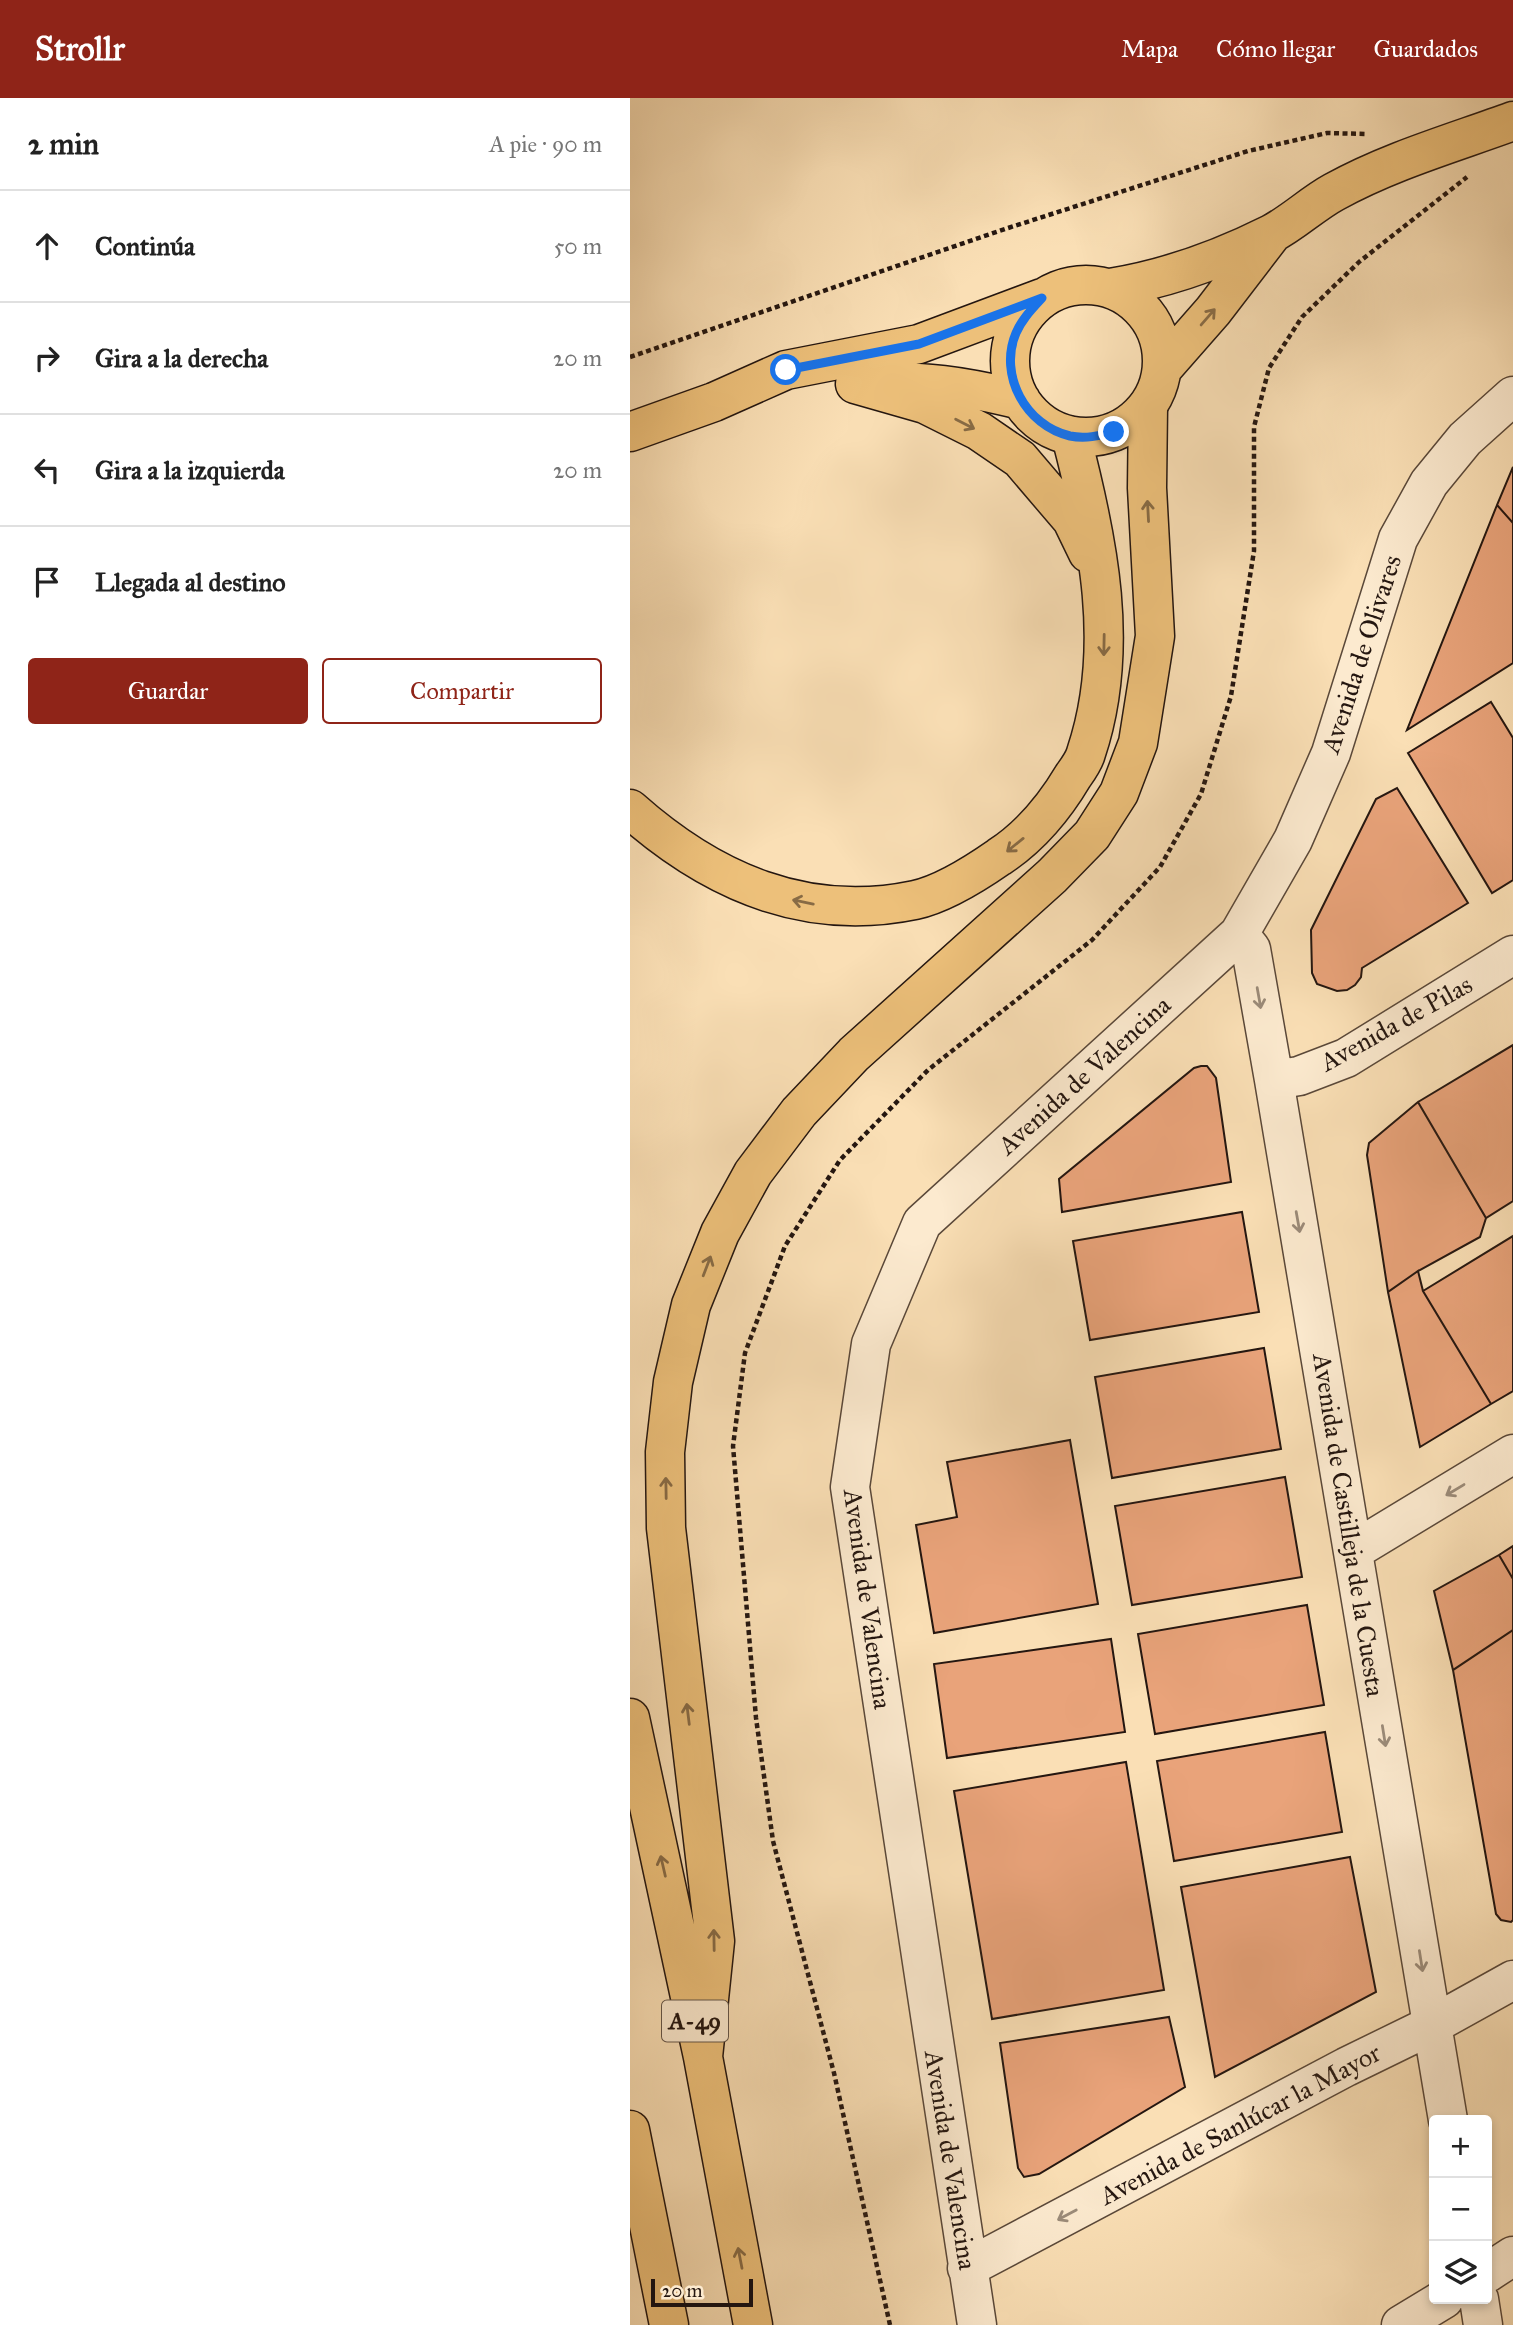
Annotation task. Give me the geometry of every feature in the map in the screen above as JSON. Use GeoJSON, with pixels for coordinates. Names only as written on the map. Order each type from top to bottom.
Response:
{"type":"FeatureCollection","features":[{"type":"Feature","properties":{"kind":"main road"},"geometry":{"type":"LineString","coordinates":[[1110,288],[1178,273],[1273,233],[1334,192],[1396,163],[1513,121]]}},
{"type":"Feature","properties":{"kind":"main road"},"geometry":{"type":"LineString","coordinates":[[1163,368],[1213,311],[1273,233]]}},
{"type":"Feature","properties":{"kind":"main road"},"geometry":{"type":"LineString","coordinates":[[630,432],[714,402],[786,370],[919,344],[1063,288],[1087,284],[1110,288],[1132,300],[1150,319],[1160,342],[1163,368],[1158,388],[1148,406],[1133,422],[1114,432],[1093,437],[1071,436],[1051,429],[1034,416],[1021,400],[1012,378],[1010,356],[1015,334],[1026,314],[1042,298]]}},
{"type":"Feature","properties":{"kind":"main road"},"geometry":{"type":"LineString","coordinates":[[714,402],[855,384],[907,381],[954,385],[1021,400]]}},
{"type":"Feature","properties":{"kind":"main road"},"geometry":{"type":"LineString","coordinates":[[855,384],[925,404],[979,431],[1020,459],[1072,520],[1100,577]]}},
{"type":"Feature","properties":{"kind":"main road"},"geometry":{"type":"LineString","coordinates":[[703,2057],[715,1941],[666,1528],[665,1465],[673,1382],[691,1306],[720,1233],[753,1173],[799,1111],[854,1054],[1052,876],[1092,835],[1119,793],[1138,743],[1155,636],[1147,488],[1148,406]]}},
{"type":"Feature","properties":{"kind":"main road"},"geometry":{"type":"LineString","coordinates":[[630,808],[655,831],[710,867],[760,891],[810,904],[863,905],[917,900],[968,878],[1018,844],[1056,804],[1085,756],[1099,707],[1105,643],[1100,577],[1090,512],[1071,436]]}},
{"type":"Feature","properties":{"kind":"main road","name":"A-49"},"geometry":{"type":"LineString","coordinates":[[630,1718],[703,2057],[753,2325]]}},
{"type":"Feature","properties":{"kind":"main road"},"geometry":{"type":"LineString","coordinates":[[630,2130],[668,2325]]}},
{"type":"Feature","properties":{"kind":"street","name":"Avenida de Olivares"},"geometry":{"type":"LineString","coordinates":[[1239,934],[1293,840],[1331,753],[1398,539],[1429,483],[1465,439],[1513,396]]}},
{"type":"Feature","properties":{"kind":"street","name":"Avenida de Castilleja de la Cuesta"},"geometry":{"type":"LineString","coordinates":[[1239,934],[1251,949],[1447,2115]]}},
{"type":"Feature","properties":{"kind":"street","name":"Avenida de Valencina"},"geometry":{"type":"LineString","coordinates":[[977,2325],[850,1487],[871,1344],[922,1223],[1239,934]]}},
{"type":"Feature","properties":{"kind":"street","name":"Avenida de Pilas"},"geometry":{"type":"LineString","coordinates":[[1274,1080],[1299,1076],[1346,1058],[1513,956]]}},
{"type":"Feature","properties":{"kind":"street"},"geometry":{"type":"LineString","coordinates":[[1353,1551],[1513,1454]]}},
{"type":"Feature","properties":{"kind":"street","name":"Avenida de Sanlúcar la Mayor"},"geometry":{"type":"LineString","coordinates":[[967,2268],[1513,1980]]}},
{"type":"Feature","properties":{"kind":"street"},"geometry":{"type":"LineString","coordinates":[[1492,2270],[1513,2256]]}},
{"type":"Feature","properties":{"kind":"street"},"geometry":{"type":"LineString","coordinates":[[1401,2325],[1436,2304]]}},
{"type":"Feature","properties":{"kind":"street"},"geometry":{"type":"LineString","coordinates":[[1480,2304],[1483,2325]]}},
{"type":"Feature","properties":{"kind":"path"},"geometry":{"type":"LineString","coordinates":[[630,357],[1005,229],[1248,150],[1327,133],[1379,134],[1396,163]]}},
{"type":"Feature","properties":{"kind":"building"},"geometry":{"type":"Polygon","coordinates":[[[1513,467],[1513,523],[1497,505],[1513,467]]]}},
{"type":"Feature","properties":{"kind":"building"},"geometry":{"type":"Polygon","coordinates":[[[1497,505],[1513,523],[1513,663],[1407,730],[1497,505]]]}},
{"type":"Feature","properties":{"kind":"building"},"geometry":{"type":"Polygon","coordinates":[[[1491,702],[1513,738],[1513,880],[1492,893],[1408,753],[1491,702]]]}},
{"type":"Feature","properties":{"kind":"building"},"geometry":{"type":"Polygon","coordinates":[[[1397,788],[1468,903],[1362,968],[1361,977],[1347,990],[1337,991],[1317,984],[1312,973],[1311,930],[1376,799],[1397,788]]]}},
{"type":"Feature","properties":{"kind":"building"},"geometry":{"type":"Polygon","coordinates":[[[1513,1045],[1513,1201],[1486,1218],[1418,1102],[1513,1045]]]}},
{"type":"Feature","properties":{"kind":"building"},"geometry":{"type":"Polygon","coordinates":[[[1207,1066],[1216,1078],[1231,1182],[1062,1212],[1059,1179],[1194,1068],[1207,1066]]]}},
{"type":"Feature","properties":{"kind":"building"},"geometry":{"type":"Polygon","coordinates":[[[1418,1102],[1486,1218],[1480,1237],[1418,1271],[1388,1292],[1367,1155],[1369,1143],[1418,1102]]]}},
{"type":"Feature","properties":{"kind":"building"},"geometry":{"type":"Polygon","coordinates":[[[1242,1212],[1259,1312],[1090,1340],[1073,1241],[1242,1212]]]}},
{"type":"Feature","properties":{"kind":"building"},"geometry":{"type":"Polygon","coordinates":[[[1513,1236],[1513,1391],[1491,1404],[1423,1291],[1513,1236]]]}},
{"type":"Feature","properties":{"kind":"building"},"geometry":{"type":"Polygon","coordinates":[[[1418,1271],[1423,1291],[1491,1404],[1420,1447],[1388,1292],[1418,1271]]]}},
{"type":"Feature","properties":{"kind":"building"},"geometry":{"type":"Polygon","coordinates":[[[1264,1348],[1281,1449],[1112,1478],[1095,1377],[1264,1348]]]}},
{"type":"Feature","properties":{"kind":"building"},"geometry":{"type":"Polygon","coordinates":[[[1070,1440],[1098,1604],[934,1633],[916,1525],[957,1517],[947,1462],[1070,1440]]]}},
{"type":"Feature","properties":{"kind":"building"},"geometry":{"type":"Polygon","coordinates":[[[1285,1477],[1302,1577],[1132,1605],[1115,1506],[1285,1477]]]}},
{"type":"Feature","properties":{"kind":"building"},"geometry":{"type":"Polygon","coordinates":[[[1513,1546],[1513,1579],[1499,1555],[1513,1546]]]}},
{"type":"Feature","properties":{"kind":"building"},"geometry":{"type":"Polygon","coordinates":[[[1499,1555],[1513,1579],[1513,1630],[1453,1670],[1434,1591],[1499,1555]]]}},
{"type":"Feature","properties":{"kind":"building"},"geometry":{"type":"Polygon","coordinates":[[[1307,1605],[1324,1705],[1155,1734],[1138,1634],[1307,1605]]]}},
{"type":"Feature","properties":{"kind":"building"},"geometry":{"type":"Polygon","coordinates":[[[1513,1630],[1511,1922],[1501,1920],[1496,1914],[1453,1670],[1513,1630]]]}},
{"type":"Feature","properties":{"kind":"building"},"geometry":{"type":"Polygon","coordinates":[[[1111,1639],[1125,1732],[947,1758],[934,1664],[1111,1639]]]}},
{"type":"Feature","properties":{"kind":"building"},"geometry":{"type":"Polygon","coordinates":[[[1325,1732],[1342,1832],[1174,1861],[1157,1761],[1325,1732]]]}},
{"type":"Feature","properties":{"kind":"building"},"geometry":{"type":"Polygon","coordinates":[[[1126,1762],[1164,1990],[992,2019],[954,1791],[1126,1762]]]}},
{"type":"Feature","properties":{"kind":"building"},"geometry":{"type":"Polygon","coordinates":[[[1350,1857],[1376,1992],[1215,2077],[1181,1887],[1350,1857]]]}},
{"type":"Feature","properties":{"kind":"building"},"geometry":{"type":"Polygon","coordinates":[[[1169,2017],[1185,2087],[1039,2174],[1024,2177],[1018,2168],[1000,2043],[1169,2017]]]}},
{"type":"Feature","properties":{"kind":"route"},"geometry":{"type":"LineString","coordinates":[[786,370],[919,344],[1042,298],[1026,314],[1015,334],[1010,356],[1012,378],[1021,400],[1034,416],[1051,429],[1071,436],[1093,437],[1114,432]]}}]}
